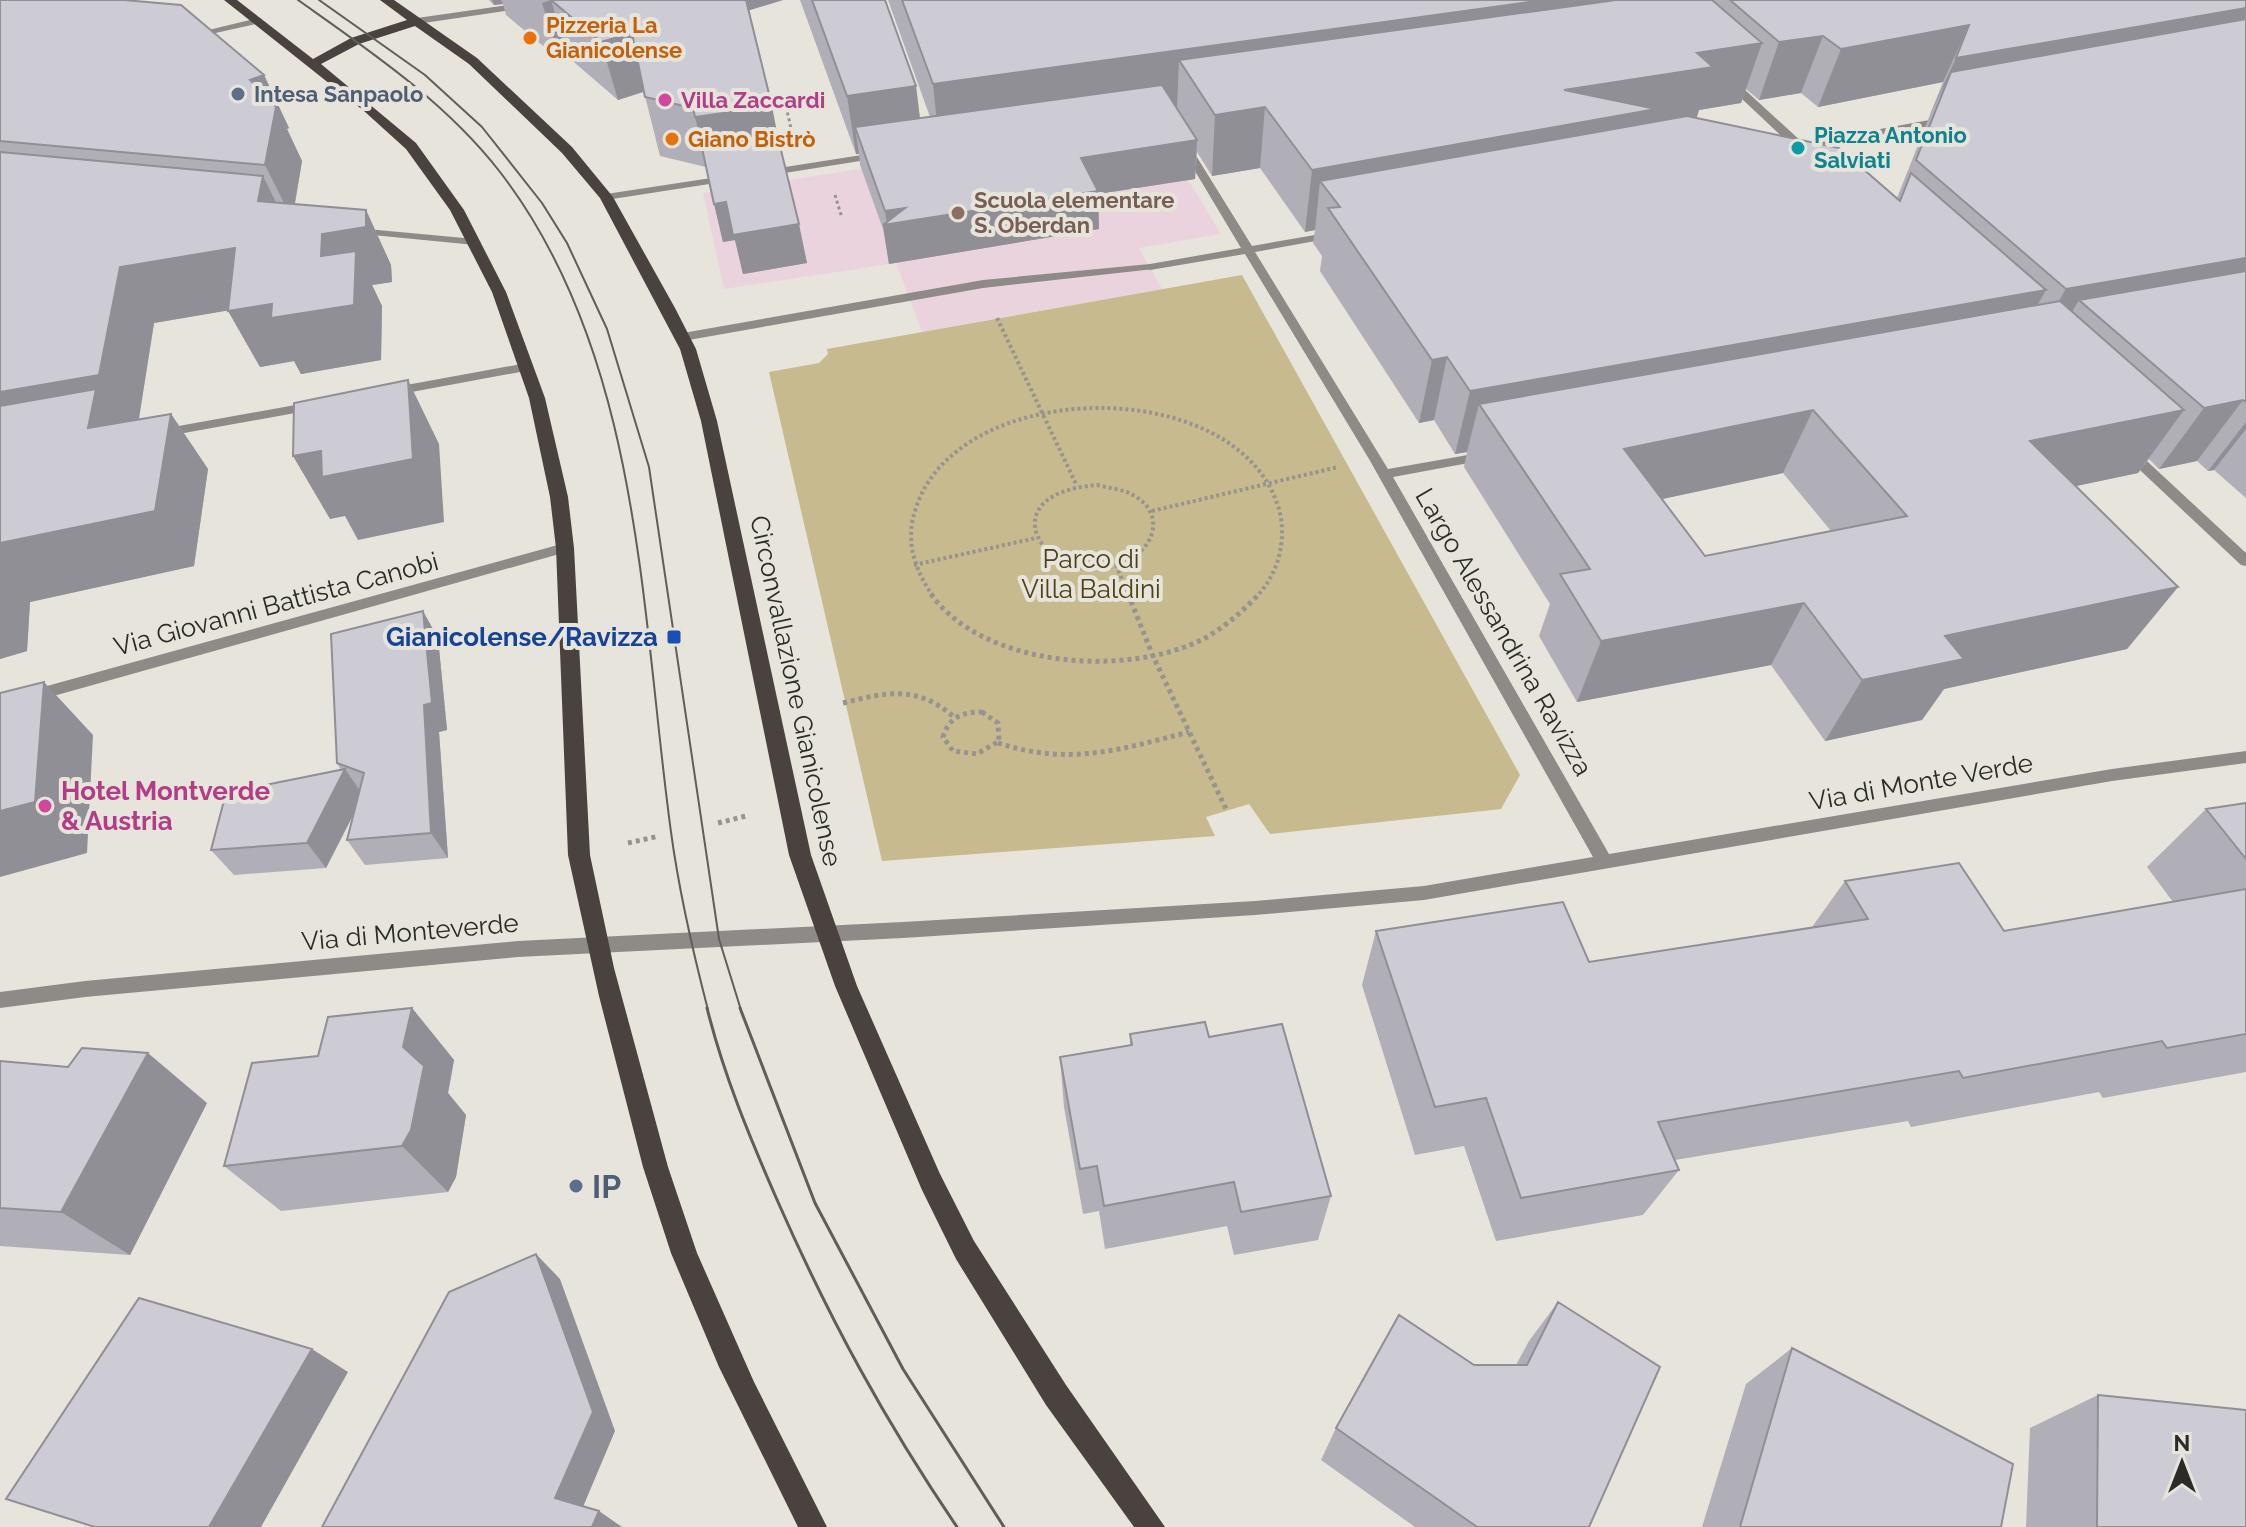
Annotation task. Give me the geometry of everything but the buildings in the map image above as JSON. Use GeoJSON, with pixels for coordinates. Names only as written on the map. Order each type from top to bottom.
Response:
{"type":"FeatureCollection","features":[{"type":"Feature","properties":{"kind":"main road"},"geometry":{"type":"LineString","coordinates":[[230,0],[380,117],[411,146],[426,164],[475,242],[499,292],[527,367],[555,473],[565,548],[579,855],[597,944],[659,1181],[682,1250],[715,1328],[813,1527]]}},
{"type":"Feature","properties":{"kind":"main road","name":"Circonvallazione Gianicolense"},"geometry":{"type":"LineString","coordinates":[[386,0],[473,61],[567,150],[606,197],[683,337],[709,421],[788,806],[800,855],[826,934],[877,1061],[965,1250],[1056,1395],[1151,1527]]}},
{"type":"Feature","properties":{"kind":"main road"},"geometry":{"type":"LineString","coordinates":[[312,64],[355,41],[417,21]]}},
{"type":"Feature","properties":{"kind":"street"},"geometry":{"type":"LineString","coordinates":[[417,21],[532,5]]}},
{"type":"Feature","properties":{"kind":"street"},"geometry":{"type":"LineString","coordinates":[[180,36],[211,33],[258,21]]}},
{"type":"Feature","properties":{"kind":"street"},"geometry":{"type":"LineString","coordinates":[[1715,69],[1812,158]]}},
{"type":"Feature","properties":{"kind":"street"},"geometry":{"type":"LineString","coordinates":[[1787,149],[1964,117]]}},
{"type":"Feature","properties":{"kind":"street","name":"Largo Alessandrina Ravizza"},"geometry":{"type":"LineString","coordinates":[[1175,129],[1376,459],[1605,862]]}},
{"type":"Feature","properties":{"kind":"street"},"geometry":{"type":"LineString","coordinates":[[754,175],[888,154]]}},
{"type":"Feature","properties":{"kind":"street"},"geometry":{"type":"LineString","coordinates":[[606,197],[739,177]]}},
{"type":"Feature","properties":{"kind":"street"},"geometry":{"type":"LineString","coordinates":[[346,230],[475,242]]}},
{"type":"Feature","properties":{"kind":"street"},"geometry":{"type":"LineString","coordinates":[[683,337],[983,284],[1150,267],[1344,232]]}},
{"type":"Feature","properties":{"kind":"street"},"geometry":{"type":"LineString","coordinates":[[376,395],[527,367]]}},
{"type":"Feature","properties":{"kind":"street"},"geometry":{"type":"LineString","coordinates":[[141,437],[329,403]]}},
{"type":"Feature","properties":{"kind":"street"},"geometry":{"type":"LineString","coordinates":[[2119,443],[2246,561]]}},
{"type":"Feature","properties":{"kind":"street"},"geometry":{"type":"LineString","coordinates":[[1384,474],[1494,454]]}},
{"type":"Feature","properties":{"kind":"street","name":"Via Giovanni Battista Canobi"},"geometry":{"type":"LineString","coordinates":[[0,705],[565,548]]}},
{"type":"Feature","properties":{"kind":"street","name":"Via di Monte Verde"},"geometry":{"type":"LineString","coordinates":[[1605,862],[2112,775],[2246,757]]}},
{"type":"Feature","properties":{"kind":"street"},"geometry":{"type":"LineString","coordinates":[[826,934],[1255,908],[1424,893],[1605,862]]}},
{"type":"Feature","properties":{"kind":"street","name":"Via di Monteverde"},"geometry":{"type":"LineString","coordinates":[[0,1000],[256,972],[597,944],[826,934]]}},
{"type":"Feature","properties":{"kind":"path"},"geometry":{"type":"LineString","coordinates":[[794,143],[786,106],[828,101]]}},
{"type":"Feature","properties":{"kind":"path"},"geometry":{"type":"LineString","coordinates":[[983,284],[1078,486]]}},
{"type":"Feature","properties":{"kind":"path"},"geometry":{"type":"LineString","coordinates":[[1131,408],[1174,417],[1244,455],[1268,482],[1282,515],[1282,550],[1268,584],[1241,614],[1201,639],[1153,656],[1101,662],[1075,661],[1050,659],[1002,646],[961,624],[951,615],[931,596],[914,565],[909,536],[913,507],[926,481],[948,458],[975,438],[1007,423],[1043,412],[1131,408]]}},
{"type":"Feature","properties":{"kind":"path"},"geometry":{"type":"LineString","coordinates":[[1152,511],[1376,459]]}},
{"type":"Feature","properties":{"kind":"path"},"geometry":{"type":"LineString","coordinates":[[1078,486],[1115,487],[1132,493],[1152,511],[1157,528],[1153,540],[1143,552],[1116,565],[1090,568],[1069,565],[1051,556],[1034,531],[1036,516],[1044,503],[1078,486]]}},
{"type":"Feature","properties":{"kind":"path"},"geometry":{"type":"LineString","coordinates":[[914,565],[1036,538]]}},
{"type":"Feature","properties":{"kind":"path"},"geometry":{"type":"LineString","coordinates":[[1116,565],[1153,656],[1227,811]]}},
{"type":"Feature","properties":{"kind":"path"},"geometry":{"type":"LineString","coordinates":[[843,703],[885,693],[909,693],[929,700],[955,717]]}},
{"type":"Feature","properties":{"kind":"path"},"geometry":{"type":"LineString","coordinates":[[973,711],[990,715],[1001,727],[998,743],[986,753],[967,756],[951,750],[943,737],[948,723],[973,711]]}},
{"type":"Feature","properties":{"kind":"path"},"geometry":{"type":"LineString","coordinates":[[998,743],[1035,755],[1061,759],[1091,756],[1189,732]]}},
{"type":"Feature","properties":{"kind":"path"},"geometry":{"type":"LineString","coordinates":[[718,823],[746,816]]}},
{"type":"Feature","properties":{"kind":"path"},"geometry":{"type":"LineString","coordinates":[[628,843],[659,836]]}},
{"type":"Feature","properties":{"kind":"shaded area","name":"Scuola elementare S. Oberdan"},"geometry":{"type":"Polygon","coordinates":[[[1154,124],[1221,234],[1139,248],[1162,289],[922,332],[896,263],[724,289],[703,193],[1154,124]]]}},
{"type":"Feature","properties":{"kind":"green space","name":"Parco di Villa Baldini"},"geometry":{"type":"Polygon","coordinates":[[[1242,275],[1520,775],[1501,809],[1270,834],[1249,804],[1206,817],[1215,836],[882,861],[769,372],[819,363],[828,354],[827,349],[1242,275]]]}},
{"type":"Feature","properties":{"kind":"tram line"},"geometry":{"type":"LineString","coordinates":[[298,0],[406,79],[479,147],[500,172],[547,244],[582,322],[609,404],[628,489],[674,854],[708,1010]]}},
{"type":"Feature","properties":{"kind":"tram line"},"geometry":{"type":"LineString","coordinates":[[319,0],[425,75],[482,127],[542,203],[567,243],[607,329],[649,467],[719,939],[741,1010]]}},
{"type":"Feature","properties":{"kind":"tram line"},"geometry":{"type":"LineString","coordinates":[[707,1008],[721,1058],[748,1130],[818,1288],[882,1409],[957,1527]]}},
{"type":"Feature","properties":{"kind":"tram line"},"geometry":{"type":"LineString","coordinates":[[740,1008],[815,1203],[903,1369],[1004,1527]]}},
{"type":"Feature","properties":{"kind":"place","name":"Pizzeria La Gianicolense"},"geometry":{"type":"Point","coordinates":[530,38]}},
{"type":"Feature","properties":{"kind":"place","name":"Intesa Sanpaolo"},"geometry":{"type":"Point","coordinates":[238,94]}},
{"type":"Feature","properties":{"kind":"place","name":"Villa Zaccardi"},"geometry":{"type":"Point","coordinates":[665,100]}},
{"type":"Feature","properties":{"kind":"place","name":"Giano Bistrò"},"geometry":{"type":"Point","coordinates":[672,139]}},
{"type":"Feature","properties":{"kind":"place","name":"Piazza Antonio Salviati"},"geometry":{"type":"Point","coordinates":[1798,148]}},
{"type":"Feature","properties":{"kind":"place","name":"Scuola elementare S. Oberdan"},"geometry":{"type":"Point","coordinates":[958,213]}},
{"type":"Feature","properties":{"kind":"place","name":"Gianicolense/Ravizza"},"geometry":{"type":"Point","coordinates":[674,637]}},
{"type":"Feature","properties":{"kind":"place","name":"Hotel Montverde & Austria"},"geometry":{"type":"Point","coordinates":[45,806]}},
{"type":"Feature","properties":{"kind":"place","name":"IP"},"geometry":{"type":"Point","coordinates":[576,1186]}}]}
